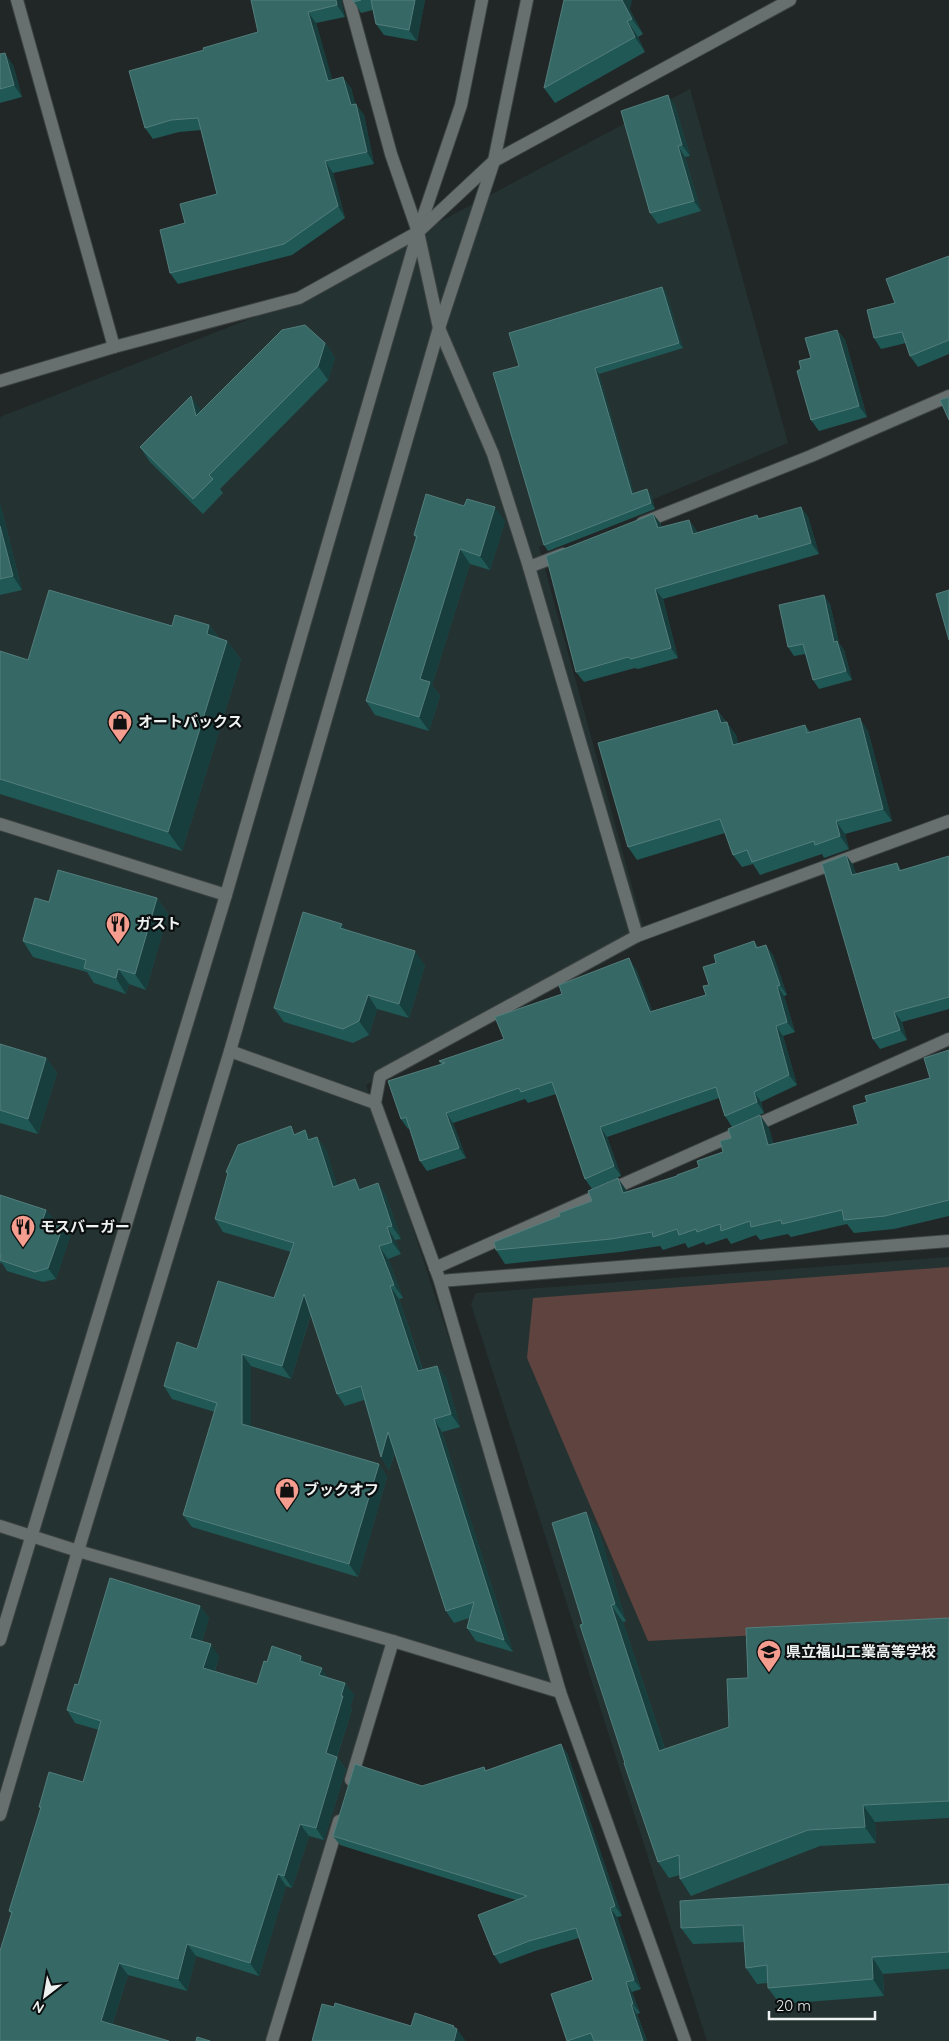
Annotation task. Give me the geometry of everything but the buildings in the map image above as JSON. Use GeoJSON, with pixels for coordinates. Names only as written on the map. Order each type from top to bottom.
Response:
{"type":"FeatureCollection","features":[{"type":"Feature","properties":{"kind":"street"},"geometry":{"type":"LineString","coordinates":[[16,0],[114,347]]}},
{"type":"Feature","properties":{"kind":"street"},"geometry":{"type":"LineString","coordinates":[[349,0],[391,154],[418,232],[439,328],[493,454],[529,568],[637,936]]}},
{"type":"Feature","properties":{"kind":"street"},"geometry":{"type":"LineString","coordinates":[[0,1640],[226,895],[418,232],[460,105],[482,0]]}},
{"type":"Feature","properties":{"kind":"street"},"geometry":{"type":"LineString","coordinates":[[0,1816],[78,1551],[230,1051],[439,328],[494,161],[527,0]]}},
{"type":"Feature","properties":{"kind":"street"},"geometry":{"type":"LineString","coordinates":[[0,381],[114,347],[299,298],[418,232],[494,161],[790,0]]}},
{"type":"Feature","properties":{"kind":"street"},"geometry":{"type":"LineString","coordinates":[[629,528],[811,456],[949,396]]}},
{"type":"Feature","properties":{"kind":"street"},"geometry":{"type":"LineString","coordinates":[[529,568],[575,549]]}},
{"type":"Feature","properties":{"kind":"street"},"geometry":{"type":"LineString","coordinates":[[684,2041],[560,1692],[440,1281],[375,1103],[380,1076],[637,936],[949,821]]}},
{"type":"Feature","properties":{"kind":"street"},"geometry":{"type":"LineString","coordinates":[[0,824],[226,895]]}},
{"type":"Feature","properties":{"kind":"street"},"geometry":{"type":"LineString","coordinates":[[435,1268],[949,1039]]}},
{"type":"Feature","properties":{"kind":"street"},"geometry":{"type":"LineString","coordinates":[[230,1051],[375,1103]]}},
{"type":"Feature","properties":{"kind":"street"},"geometry":{"type":"LineString","coordinates":[[440,1281],[949,1241]]}},
{"type":"Feature","properties":{"kind":"street"},"geometry":{"type":"LineString","coordinates":[[0,1526],[78,1551],[394,1641],[560,1692]]}},
{"type":"Feature","properties":{"kind":"street"},"geometry":{"type":"LineString","coordinates":[[347,1794],[394,1641]]}},
{"type":"Feature","properties":{"kind":"street"},"geometry":{"type":"LineString","coordinates":[[272,2041],[341,1813]]}},
{"type":"Feature","properties":{"kind":"shaded area"},"geometry":{"type":"Polygon","coordinates":[[[690,89],[788,443],[539,547],[644,930],[366,1085],[568,1702],[393,1643],[275,2041],[0,2041],[0,417],[275,309],[690,89]]]}},
{"type":"Feature","properties":{"kind":"shaded area","name":"県立福山工業高等学校"},"geometry":{"type":"Polygon","coordinates":[[[949,1257],[949,2041],[707,2041],[471,1304],[476,1293],[949,1257]]]}},
{"type":"Feature","properties":{"kind":"shaded area"},"geometry":{"type":"Polygon","coordinates":[[[949,1267],[949,1625],[648,1641],[527,1358],[533,1298],[949,1267]]]}},
{"type":"Feature","properties":{"kind":"place","name":"オートバックス"},"geometry":{"type":"Point","coordinates":[120,743]}},
{"type":"Feature","properties":{"kind":"place","name":"ガスト"},"geometry":{"type":"Point","coordinates":[118,945]}},
{"type":"Feature","properties":{"kind":"place","name":"モスバーガー"},"geometry":{"type":"Point","coordinates":[23,1248]}},
{"type":"Feature","properties":{"kind":"place","name":"ブックオフ"},"geometry":{"type":"Point","coordinates":[287,1511]}},
{"type":"Feature","properties":{"kind":"place","name":"県立福山工業高等学校"},"geometry":{"type":"Point","coordinates":[769,1673]}}]}
